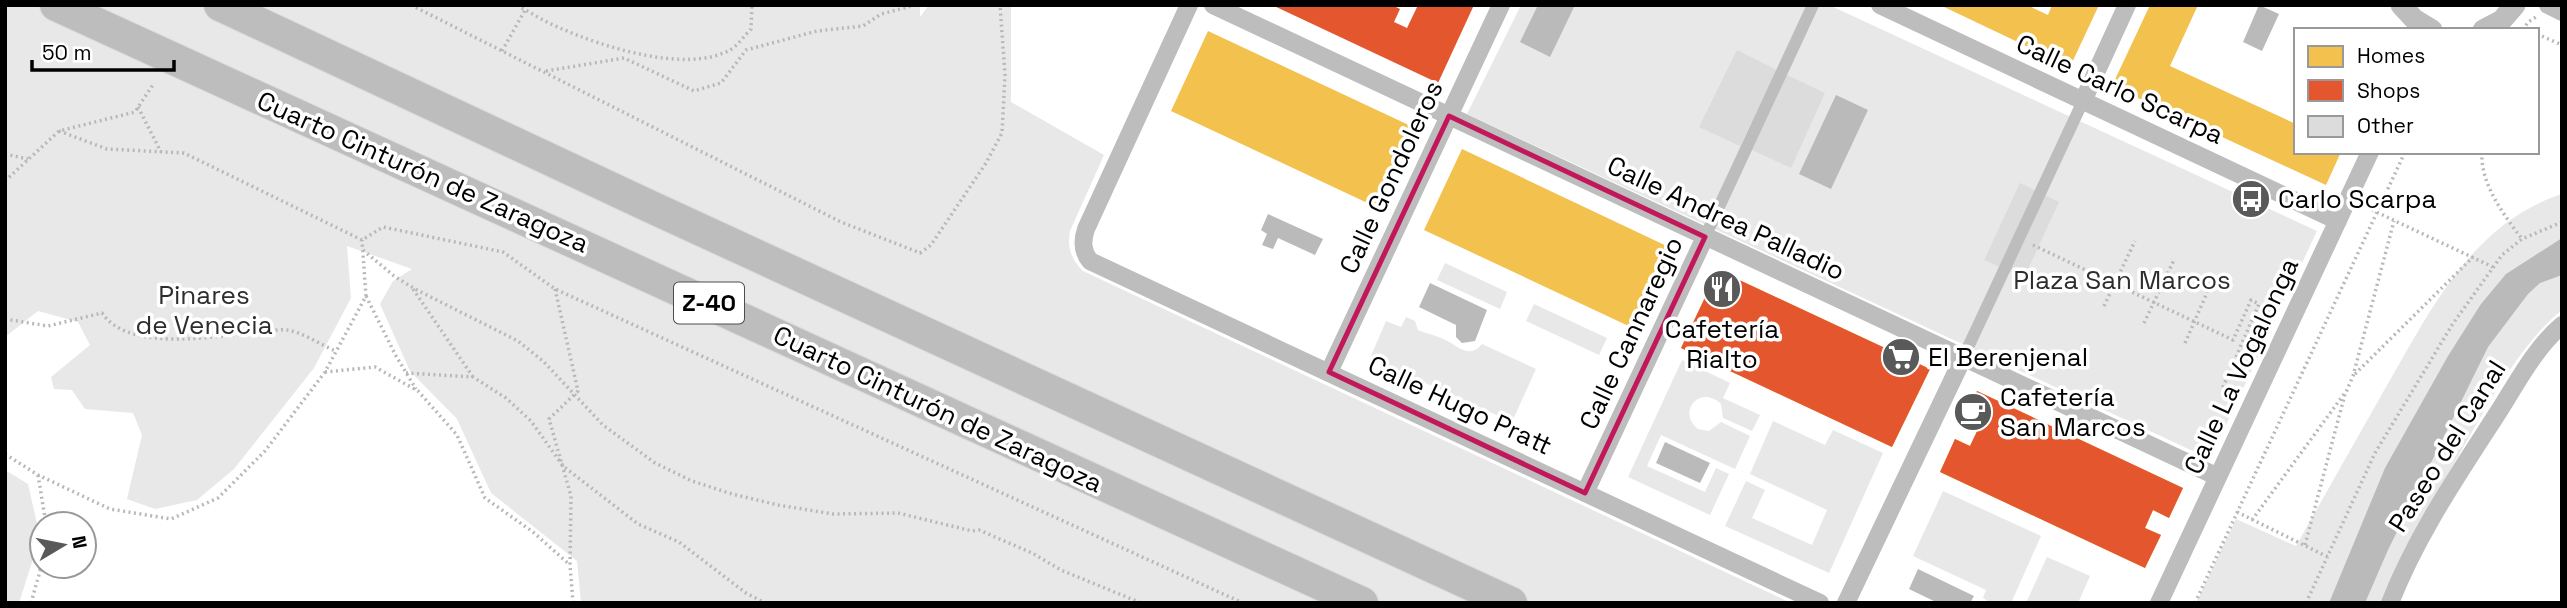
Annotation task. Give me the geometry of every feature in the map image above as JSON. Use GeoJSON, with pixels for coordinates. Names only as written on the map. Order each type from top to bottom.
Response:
{"type":"FeatureCollection","features":[{"type":"Feature","properties":{"kind":"highway","name":"Cuarto Cinturón de Zaragoza"},"geometry":{"type":"LineString","coordinates":[[56,5],[1362,603]]}},
{"type":"Feature","properties":{"kind":"highway","name":"Z-40"},"geometry":{"type":"LineString","coordinates":[[220,5],[1511,603]]}},
{"type":"Feature","properties":{"kind":"street","name":"Calle Hugo Pratt"},"geometry":{"type":"LineString","coordinates":[[1189,5],[1083,239],[1083,248],[1090,261],[1820,603]]}},
{"type":"Feature","properties":{"kind":"street","name":"Calle Andrea Palladio"},"geometry":{"type":"LineString","coordinates":[[1213,5],[2218,477]]}},
{"type":"Feature","properties":{"kind":"street","name":"Calle Gondoleros"},"geometry":{"type":"LineString","coordinates":[[1329,372],[1501,5]]}},
{"type":"Feature","properties":{"kind":"street","name":"Calle Cannaregio"},"geometry":{"type":"LineString","coordinates":[[1585,493],[1813,5]]}},
{"type":"Feature","properties":{"kind":"street","name":"Calle Carlo Scarpa"},"geometry":{"type":"LineString","coordinates":[[1880,5],[2338,221]]}},
{"type":"Feature","properties":{"kind":"street"},"geometry":{"type":"LineString","coordinates":[[1846,603],[2127,5]]}},
{"type":"Feature","properties":{"kind":"street"},"geometry":{"type":"LineString","coordinates":[[2401,5],[2427,28]]}},
{"type":"Feature","properties":{"kind":"street"},"geometry":{"type":"LineString","coordinates":[[2487,28],[2502,20],[2515,5]]}},
{"type":"Feature","properties":{"kind":"street"},"geometry":{"type":"LineString","coordinates":[[2543,8],[2562,12]]}},
{"type":"Feature","properties":{"kind":"street","name":"Calle La Vogalonga"},"geometry":{"type":"LineString","coordinates":[[2160,603],[2369,154]]}},
{"type":"Feature","properties":{"kind":"street","name":"Paseo del Canal"},"geometry":{"type":"LineString","coordinates":[[2389,603],[2407,560],[2464,464],[2542,344],[2562,325]]}},
{"type":"Feature","properties":{"kind":"path"},"geometry":{"type":"LineString","coordinates":[[411,5],[841,222],[920,253],[931,245],[986,163],[1002,134],[1005,75],[1000,5]]}},
{"type":"Feature","properties":{"kind":"path"},"geometry":{"type":"LineString","coordinates":[[517,5],[557,27],[597,43],[664,58],[705,60],[730,51],[751,29],[752,5]]}},
{"type":"Feature","properties":{"kind":"path"},"geometry":{"type":"LineString","coordinates":[[546,71],[624,58],[694,91],[721,83],[746,50],[817,31],[863,26],[881,14],[916,5]]}},
{"type":"Feature","properties":{"kind":"path"},"geometry":{"type":"LineString","coordinates":[[2524,28],[2543,8]]}},
{"type":"Feature","properties":{"kind":"path"},"geometry":{"type":"LineString","coordinates":[[502,51],[525,10]]}},
{"type":"Feature","properties":{"kind":"path"},"geometry":{"type":"LineString","coordinates":[[2539,35],[2562,45]]}},
{"type":"Feature","properties":{"kind":"path"},"geometry":{"type":"LineString","coordinates":[[5,181],[59,131],[135,112],[154,83]]}},
{"type":"Feature","properties":{"kind":"path"},"geometry":{"type":"LineString","coordinates":[[138,107],[161,152]]}},
{"type":"Feature","properties":{"kind":"path"},"geometry":{"type":"LineString","coordinates":[[59,131],[107,149],[184,153],[362,240]]}},
{"type":"Feature","properties":{"kind":"path"},"geometry":{"type":"LineString","coordinates":[[2195,603],[2374,211],[2404,154]]}},
{"type":"Feature","properties":{"kind":"path"},"geometry":{"type":"LineString","coordinates":[[2482,154],[2481,162],[2491,192],[2522,239]]}},
{"type":"Feature","properties":{"kind":"path"},"geometry":{"type":"LineString","coordinates":[[7,156],[28,159]]}},
{"type":"Feature","properties":{"kind":"path"},"geometry":{"type":"LineString","coordinates":[[2374,211],[2493,267]]}},
{"type":"Feature","properties":{"kind":"path"},"geometry":{"type":"LineString","coordinates":[[2305,544],[2394,221]]}},
{"type":"Feature","properties":{"kind":"path"},"geometry":{"type":"LineString","coordinates":[[2306,603],[2375,453],[2452,325],[2502,255],[2522,239],[2562,222]]}},
{"type":"Feature","properties":{"kind":"path"},"geometry":{"type":"LineString","coordinates":[[362,240],[383,227],[503,252],[555,289],[1243,603]]}},
{"type":"Feature","properties":{"kind":"path"},"geometry":{"type":"LineString","coordinates":[[2019,238],[2233,340],[2251,300],[2259,304],[2222,389]]}},
{"type":"Feature","properties":{"kind":"path"},"geometry":{"type":"LineString","coordinates":[[362,240],[366,296],[406,373],[418,391],[457,435],[485,498],[533,532],[570,565]]}},
{"type":"Feature","properties":{"kind":"path"},"geometry":{"type":"LineString","coordinates":[[2104,306],[2135,241]]}},
{"type":"Feature","properties":{"kind":"path"},"geometry":{"type":"LineString","coordinates":[[363,250],[412,287],[518,341],[543,361],[603,425],[655,463],[692,481],[732,494],[819,512],[864,515],[898,513],[972,531],[979,530],[1032,553],[1061,570],[1141,603]]}},
{"type":"Feature","properties":{"kind":"path"},"geometry":{"type":"LineString","coordinates":[[2353,376],[2473,257]]}},
{"type":"Feature","properties":{"kind":"path"},"geometry":{"type":"LineString","coordinates":[[2144,323],[2174,260]]}},
{"type":"Feature","properties":{"kind":"path"},"geometry":{"type":"LineString","coordinates":[[2185,343],[2213,279]]}},
{"type":"Feature","properties":{"kind":"path"},"geometry":{"type":"LineString","coordinates":[[412,287],[473,377],[506,398],[531,421],[563,466],[638,524],[680,542],[746,593],[765,603]]}},
{"type":"Feature","properties":{"kind":"path"},"geometry":{"type":"LineString","coordinates":[[555,289],[578,391],[550,419],[571,496],[570,565],[573,603]]}},
{"type":"Feature","properties":{"kind":"path"},"geometry":{"type":"LineString","coordinates":[[5,454],[38,475],[110,509],[171,519],[218,498],[265,451],[325,372],[366,296]]}},
{"type":"Feature","properties":{"kind":"path"},"geometry":{"type":"LineString","coordinates":[[5,319],[48,326],[102,313],[109,324],[141,336],[189,340],[288,330],[336,351]]}},
{"type":"Feature","properties":{"kind":"path"},"geometry":{"type":"LineString","coordinates":[[325,372],[375,367],[418,391]]}},
{"type":"Feature","properties":{"kind":"path"},"geometry":{"type":"LineString","coordinates":[[406,373],[473,377]]}},
{"type":"Feature","properties":{"kind":"path"},"geometry":{"type":"LineString","coordinates":[[2252,520],[2347,390]]}},
{"type":"Feature","properties":{"kind":"path"},"geometry":{"type":"LineString","coordinates":[[38,475],[44,510]]}},
{"type":"Feature","properties":{"kind":"path"},"geometry":{"type":"LineString","coordinates":[[2237,512],[2328,557]]}},
{"type":"Feature","properties":{"kind":"path"},"geometry":{"type":"LineString","coordinates":[[30,603],[37,580]]}},
{"type":"Feature","properties":{"kind":"highlighted area"},"geometry":{"type":"Polygon","coordinates":[[[1449,116],[1705,237],[1585,493],[1329,372],[1449,116]]]}},
{"type":"Feature","properties":{"kind":"green space","name":"Pinares de Venecia"},"geometry":{"type":"Polygon","coordinates":[[[5,5],[920,5],[920,17],[929,5],[1011,5],[1011,102],[1104,155],[1070,231],[1071,253],[1083,271],[1791,603],[581,603],[577,561],[491,493],[457,419],[410,371],[380,304],[393,281],[412,269],[347,246],[351,298],[314,368],[234,469],[197,500],[155,509],[127,499],[142,435],[133,413],[85,409],[72,390],[54,389],[51,377],[90,345],[78,322],[38,311],[5,337],[5,5]]]}},
{"type":"Feature","properties":{"kind":"green space","name":"Plaza San Marcos"},"geometry":{"type":"Polygon","coordinates":[[[1521,5],[1829,5],[2317,231],[2210,459],[1467,114],[1521,5]]]}},
{"type":"Feature","properties":{"kind":"green space"},"geometry":{"type":"Polygon","coordinates":[[[2562,194],[2562,310],[2530,343],[2500,384],[2413,534],[2381,603],[2196,603],[2236,519],[2296,546],[2437,300],[2457,273],[2478,248],[2502,226],[2530,208],[2562,194]]]}},
{"type":"Feature","properties":{"kind":"green space"},"geometry":{"type":"Polygon","coordinates":[[[1445,263],[1507,292],[1500,309],[1437,280],[1445,263]]]}},
{"type":"Feature","properties":{"kind":"green space"},"geometry":{"type":"Polygon","coordinates":[[[1534,304],[1607,338],[1599,355],[1526,321],[1534,304]]]}},
{"type":"Feature","properties":{"kind":"green space"},"geometry":{"type":"Polygon","coordinates":[[[1406,317],[1415,321],[1418,330],[1463,350],[1474,350],[1482,344],[1536,369],[1512,422],[1370,358],[1386,321],[1401,327],[1406,317]]]}},
{"type":"Feature","properties":{"kind":"green space"},"geometry":{"type":"Polygon","coordinates":[[[1682,360],[1730,383],[1723,398],[1760,415],[1752,431],[1723,418],[1721,404],[1713,399],[1699,398],[1690,408],[1689,415],[1698,429],[1709,431],[1721,422],[1750,436],[1735,469],[1661,435],[1647,466],[1705,492],[1716,468],[1729,474],[1710,515],[1628,477],[1682,360]]]}},
{"type":"Feature","properties":{"kind":"green space"},"geometry":{"type":"Polygon","coordinates":[[[1773,421],[1825,445],[1833,430],[1883,453],[1829,573],[1725,526],[1746,481],[1765,490],[1752,518],[1812,545],[1827,510],[1750,474],[1773,421]]]}},
{"type":"Feature","properties":{"kind":"green space"},"geometry":{"type":"Polygon","coordinates":[[[5,470],[28,484],[34,510],[28,510],[28,575],[19,603],[5,603],[5,470]]]}},
{"type":"Feature","properties":{"kind":"green space"},"geometry":{"type":"Polygon","coordinates":[[[1943,491],[2041,536],[2011,603],[1991,603],[1983,598],[1986,590],[1913,556],[1943,491]]]}},
{"type":"Feature","properties":{"kind":"green space"},"geometry":{"type":"Polygon","coordinates":[[[2047,557],[2090,576],[2078,603],[2026,603],[2047,557]]]}},
{"type":"Feature","properties":{"kind":"shaded area"},"geometry":{"type":"Polygon","coordinates":[[[1538,5],[1575,5],[1550,57],[1520,42],[1538,5]]]}},
{"type":"Feature","properties":{"kind":"shaded area"},"geometry":{"type":"Polygon","coordinates":[[[2259,5],[2279,14],[2262,51],[2243,42],[2259,5]]]}},
{"type":"Feature","properties":{"kind":"shaded area"},"geometry":{"type":"Polygon","coordinates":[[[1836,95],[1868,110],[1831,189],[1799,174],[1836,95]]]}},
{"type":"Feature","properties":{"kind":"shaded area"},"geometry":{"type":"Polygon","coordinates":[[[1268,214],[1323,239],[1315,255],[1278,238],[1273,249],[1262,245],[1267,234],[1261,230],[1268,214]]]}},
{"type":"Feature","properties":{"kind":"shaded area"},"geometry":{"type":"Polygon","coordinates":[[[2562,238],[2562,275],[2540,283],[2528,294],[2488,347],[2388,550],[2365,603],[2329,603],[2385,468],[2448,356],[2481,304],[2506,274],[2562,238]]]}},
{"type":"Feature","properties":{"kind":"shaded area"},"geometry":{"type":"Polygon","coordinates":[[[1430,283],[1487,310],[1475,341],[1462,343],[1456,337],[1456,325],[1419,307],[1430,283]]]}},
{"type":"Feature","properties":{"kind":"shaded area"},"geometry":{"type":"Polygon","coordinates":[[[1665,442],[1710,463],[1700,483],[1656,463],[1665,442]]]}},
{"type":"Feature","properties":{"kind":"shaded area"},"geometry":{"type":"Polygon","coordinates":[[[1918,569],[1974,596],[1970,603],[1938,603],[1909,589],[1918,569]]]}},
{"type":"Feature","properties":{"kind":"building: Homes"},"geometry":{"type":"Polygon","coordinates":[[[1940,5],[2027,5],[2048,15],[2052,5],[2099,5],[2070,67],[1940,5]]]}},
{"type":"Feature","properties":{"kind":"building: Homes"},"geometry":{"type":"Polygon","coordinates":[[[2150,5],[2198,5],[2170,66],[2294,123],[2294,154],[2340,154],[2326,185],[2112,86],[2150,5]]]}},
{"type":"Feature","properties":{"kind":"building: Homes"},"geometry":{"type":"Polygon","coordinates":[[[1208,31],[1413,127],[1376,207],[1171,111],[1208,31]]]}},
{"type":"Feature","properties":{"kind":"building: Homes"},"geometry":{"type":"Polygon","coordinates":[[[1462,149],[1673,249],[1635,329],[1424,230],[1462,149]]]}},
{"type":"Feature","properties":{"kind":"building: Homes"},"geometry":{"type":"Polygon","coordinates":[[[1718,270],[1930,369],[1892,447],[1681,348],[1718,270]],[[1741,313],[1730,335],[1765,352],[1776,329],[1741,313]],[[1793,337],[1782,359],[1817,376],[1828,354],[1793,337]],[[1844,360],[1833,383],[1868,399],[1879,377],[1844,360]]]}},
{"type":"Feature","properties":{"kind":"building: Homes"},"geometry":{"type":"Polygon","coordinates":[[[1977,391],[2183,488],[2169,518],[2153,510],[2145,528],[2161,535],[2145,568],[1940,472],[1955,439],[1970,446],[1979,427],[1964,419],[1977,391]],[[1990,432],[1982,452],[2007,463],[2016,443],[1990,432]],[[2028,451],[2020,470],[2048,484],[2057,465],[2028,451]],[[2070,471],[2061,489],[2096,505],[2104,487],[2070,471]],[[2118,492],[2108,511],[2131,522],[2140,503],[2118,492]]]}},
{"type":"Feature","properties":{"kind":"building: Shops"},"geometry":{"type":"Polygon","coordinates":[[[1272,5],[1392,5],[1400,9],[1394,22],[1407,28],[1418,5],[1474,5],[1438,83],[1272,5]]]}},
{"type":"Feature","properties":{"kind":"building: Shops"},"geometry":{"type":"Polygon","coordinates":[[[1718,270],[1930,369],[1892,447],[1681,348],[1718,270]]]}},
{"type":"Feature","properties":{"kind":"building: Shops"},"geometry":{"type":"Polygon","coordinates":[[[1977,391],[2183,488],[2169,518],[2153,510],[2145,528],[2161,535],[2145,568],[1940,472],[1955,439],[1970,446],[1979,427],[1964,419],[1977,391]]]}},
{"type":"Feature","properties":{"kind":"building: Other"},"geometry":{"type":"Polygon","coordinates":[[[1737,50],[1777,70],[1740,146],[1699,127],[1737,50]]]}},
{"type":"Feature","properties":{"kind":"building: Other"},"geometry":{"type":"Polygon","coordinates":[[[1787,75],[1825,93],[1791,168],[1752,150],[1787,75]]]}},
{"type":"Feature","properties":{"kind":"building: Other"},"geometry":{"type":"Polygon","coordinates":[[[2020,183],[2059,202],[2024,278],[1984,260],[2020,183]]]}},
{"type":"Feature","properties":{"kind":"place","name":"Carlo Scarpa"},"geometry":{"type":"Point","coordinates":[2251,199]}},
{"type":"Feature","properties":{"kind":"place","name":"Cafetería Rialto"},"geometry":{"type":"Point","coordinates":[1722,289]}},
{"type":"Feature","properties":{"kind":"place","name":"El Berenjenal"},"geometry":{"type":"Point","coordinates":[1901,357]}},
{"type":"Feature","properties":{"kind":"place","name":"Cafetería San Marcos"},"geometry":{"type":"Point","coordinates":[1973,412]}}]}
